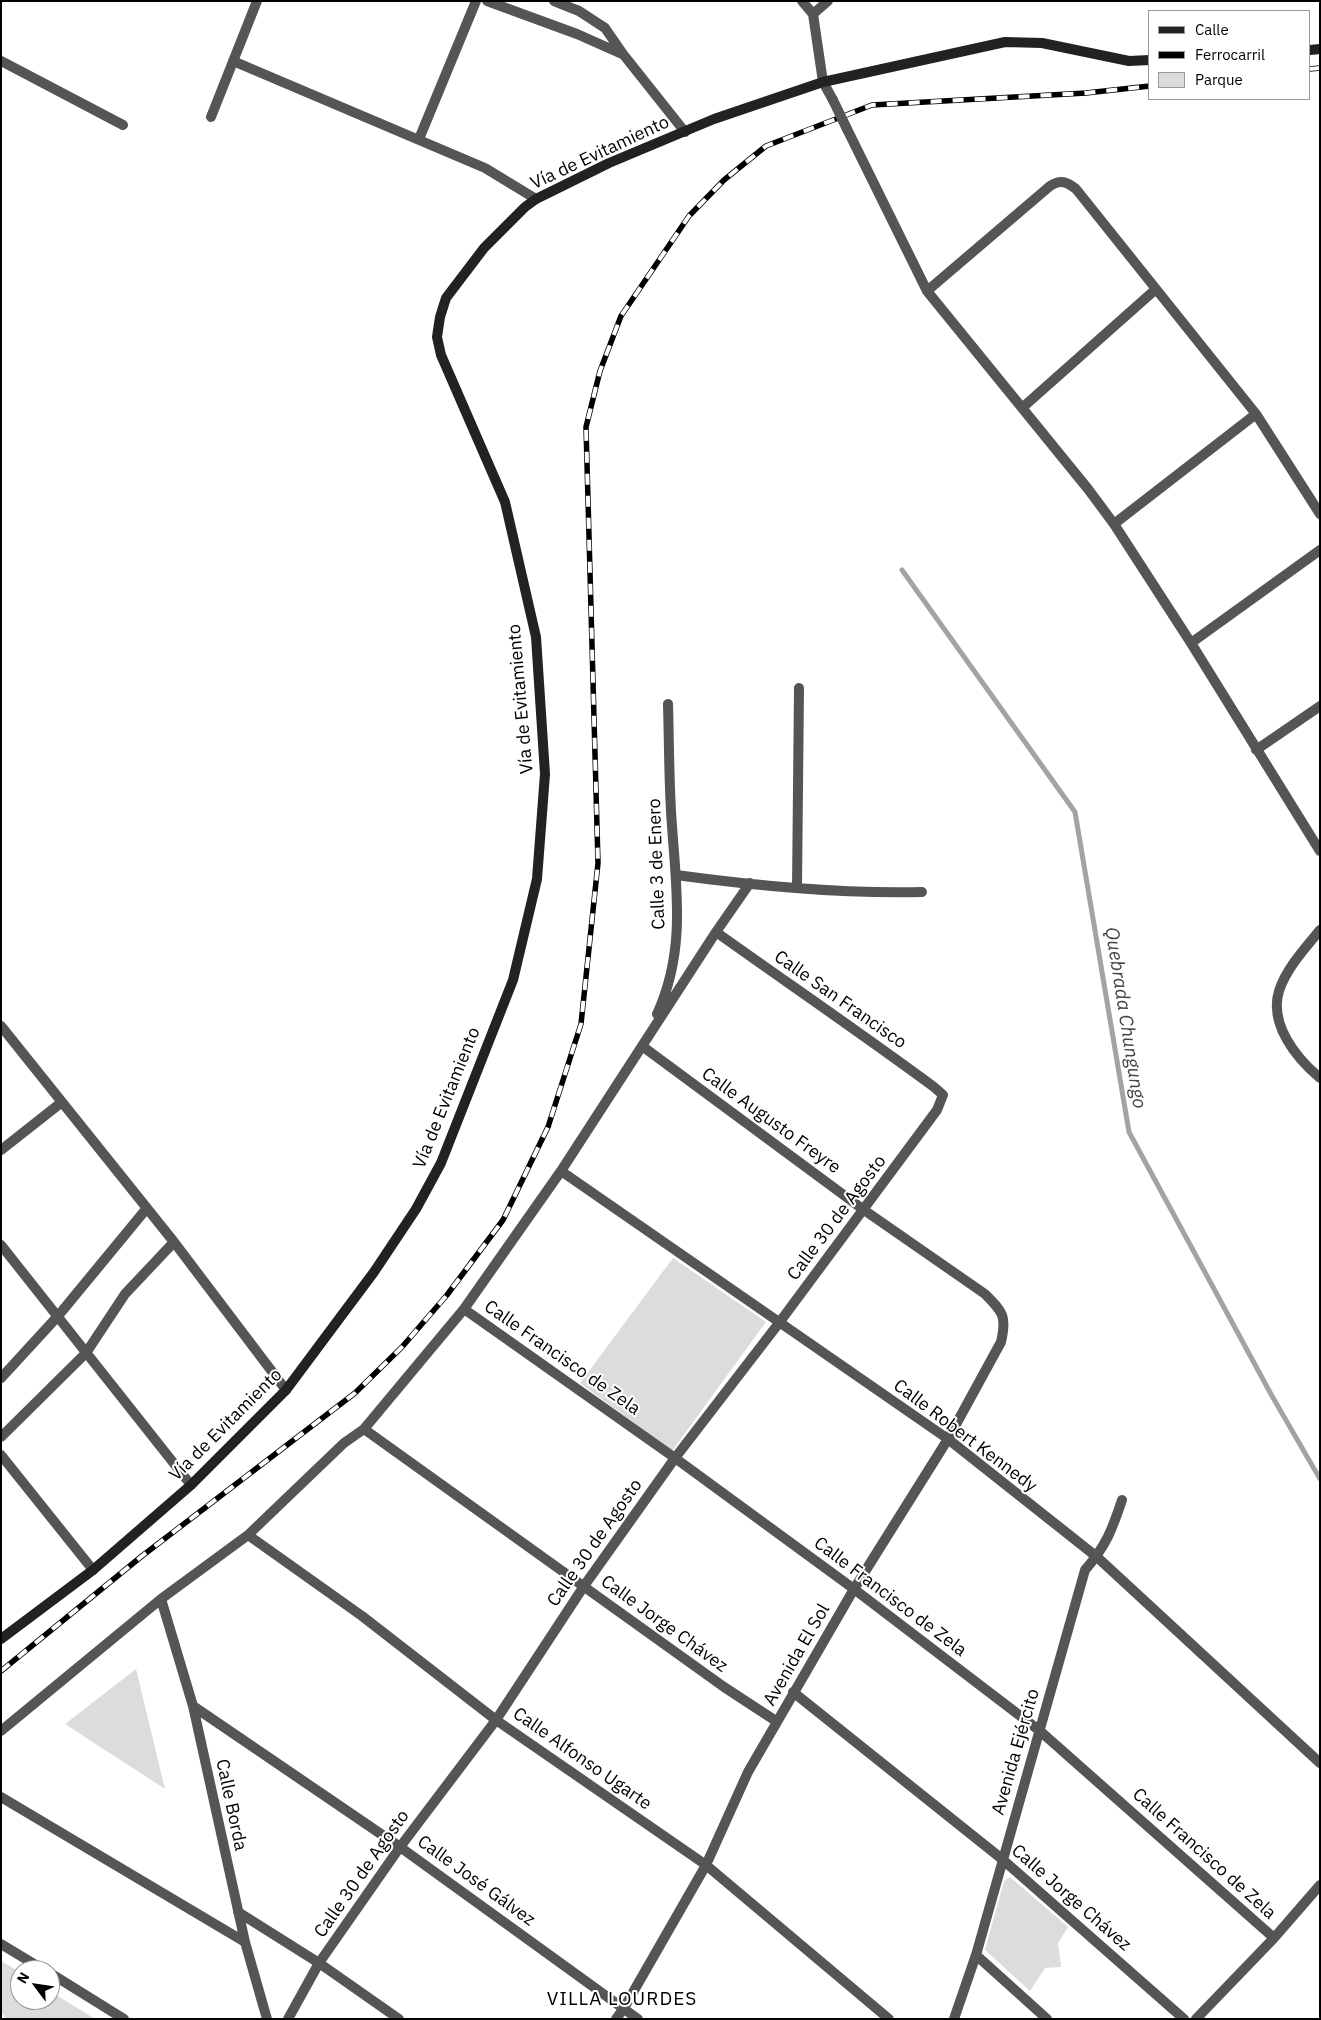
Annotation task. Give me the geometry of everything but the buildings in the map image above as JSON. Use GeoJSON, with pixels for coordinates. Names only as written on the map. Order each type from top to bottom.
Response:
{"type":"FeatureCollection","features":[{"type":"Feature","properties":{"kind":"main road","name":"Vía de Evitamiento"},"geometry":{"type":"LineString","coordinates":[[1,1639],[93,1570],[191,1485],[286,1390],[374,1272],[416,1209],[441,1163],[513,980],[537,879],[545,774],[536,637],[505,502],[441,355],[437,337],[440,317],[446,298],[484,248],[525,207],[536,199],[609,163],[714,119],[823,82],[1004,42],[1042,43],[1129,61],[1148,60]]}},
{"type":"Feature","properties":{"kind":"street"},"geometry":{"type":"LineString","coordinates":[[211,117],[257,1]]}},
{"type":"Feature","properties":{"kind":"street"},"geometry":{"type":"LineString","coordinates":[[420,139],[476,1]]}},
{"type":"Feature","properties":{"kind":"street"},"geometry":{"type":"LineString","coordinates":[[486,1],[577,34],[623,54]]}},
{"type":"Feature","properties":{"kind":"street"},"geometry":{"type":"LineString","coordinates":[[554,1],[579,11],[605,28],[623,54],[685,132]]}},
{"type":"Feature","properties":{"kind":"street"},"geometry":{"type":"LineString","coordinates":[[802,1],[813,14],[823,82],[927,291],[1114,524],[1191,643],[1320,851]]}},
{"type":"Feature","properties":{"kind":"street"},"geometry":{"type":"LineString","coordinates":[[813,14],[828,1]]}},
{"type":"Feature","properties":{"kind":"street"},"geometry":{"type":"LineString","coordinates":[[233,60],[485,168],[536,199]]}},
{"type":"Feature","properties":{"kind":"street"},"geometry":{"type":"LineString","coordinates":[[1,61],[123,126]]}},
{"type":"Feature","properties":{"kind":"street"},"geometry":{"type":"LineString","coordinates":[[927,291],[1050,186],[1062,181],[1068,183],[1076,189],[1256,414],[1320,514]]}},
{"type":"Feature","properties":{"kind":"street"},"geometry":{"type":"LineString","coordinates":[[1022,408],[1156,289]]}},
{"type":"Feature","properties":{"kind":"street"},"geometry":{"type":"LineString","coordinates":[[1114,524],[1256,414]]}},
{"type":"Feature","properties":{"kind":"street"},"geometry":{"type":"LineString","coordinates":[[1191,643],[1320,550]]}},
{"type":"Feature","properties":{"kind":"street"},"geometry":{"type":"LineString","coordinates":[[797,888],[799,688]]}},
{"type":"Feature","properties":{"kind":"street","name":"Calle 3 de Enero"},"geometry":{"type":"LineString","coordinates":[[642,1046],[664,997],[671,976],[678,918],[671,812],[668,704]]}},
{"type":"Feature","properties":{"kind":"street"},"geometry":{"type":"LineString","coordinates":[[1256,750],[1320,706]]}},
{"type":"Feature","properties":{"kind":"street"},"geometry":{"type":"LineString","coordinates":[[676,875],[797,888],[874,893],[922,892]]}},
{"type":"Feature","properties":{"kind":"street"},"geometry":{"type":"LineString","coordinates":[[1,1731],[161,1599],[248,1535],[344,1443],[364,1429],[464,1310],[560,1171],[716,932],[750,884]]}},
{"type":"Feature","properties":{"kind":"street"},"geometry":{"type":"LineString","coordinates":[[1320,930],[1294,963],[1279,992],[1277,1016],[1286,1040],[1311,1071],[1320,1078]]}},
{"type":"Feature","properties":{"kind":"street","name":"Calle San Francisco"},"geometry":{"type":"LineString","coordinates":[[716,932],[816,1004],[860,1033],[934,1087],[943,1096]]}},
{"type":"Feature","properties":{"kind":"street"},"geometry":{"type":"LineString","coordinates":[[1,1026],[174,1242],[286,1390]]}},
{"type":"Feature","properties":{"kind":"street","name":"Calle Augusto Freyre"},"geometry":{"type":"LineString","coordinates":[[642,1046],[864,1210],[985,1294],[1002,1310]]}},
{"type":"Feature","properties":{"kind":"street","name":"Calle 30 de Agosto"},"geometry":{"type":"LineString","coordinates":[[288,2019],[319,1963],[400,1847],[496,1720],[584,1586],[675,1458],[864,1210],[937,1110],[943,1096]]}},
{"type":"Feature","properties":{"kind":"street"},"geometry":{"type":"LineString","coordinates":[[1,1150],[62,1102]]}},
{"type":"Feature","properties":{"kind":"street","name":"Calle Robert Kennedy"},"geometry":{"type":"LineString","coordinates":[[560,1171],[948,1439],[1097,1557],[1320,1764]]}},
{"type":"Feature","properties":{"kind":"street"},"geometry":{"type":"LineString","coordinates":[[1,1378],[58,1316],[147,1208]]}},
{"type":"Feature","properties":{"kind":"street"},"geometry":{"type":"LineString","coordinates":[[1,1437],[86,1353],[125,1294],[174,1242]]}},
{"type":"Feature","properties":{"kind":"street"},"geometry":{"type":"LineString","coordinates":[[1,1245],[191,1485]]}},
{"type":"Feature","properties":{"kind":"street","name":"Calle Francisco de Zela"},"geometry":{"type":"LineString","coordinates":[[464,1310],[675,1458],[854,1589],[1040,1731],[1274,1938]]}},
{"type":"Feature","properties":{"kind":"street","name":"Avenida El Sol"},"geometry":{"type":"LineString","coordinates":[[616,2019],[706,1864],[748,1772],[776,1721],[854,1589],[948,1439],[1002,1342],[1005,1324],[1002,1310]]}},
{"type":"Feature","properties":{"kind":"street","name":"Calle Jorge Chávez"},"geometry":{"type":"LineString","coordinates":[[364,1429],[724,1687],[776,1721]]}},
{"type":"Feature","properties":{"kind":"street"},"geometry":{"type":"LineString","coordinates":[[1,1455],[93,1570]]}},
{"type":"Feature","properties":{"kind":"street","name":"Avenida Ejército"},"geometry":{"type":"LineString","coordinates":[[954,2019],[976,1955],[1085,1570],[1097,1557],[1109,1539],[1122,1500]]}},
{"type":"Feature","properties":{"kind":"street","name":"Calle Alfonso Ugarte"},"geometry":{"type":"LineString","coordinates":[[248,1535],[362,1616],[496,1720],[706,1864],[889,2019]]}},
{"type":"Feature","properties":{"kind":"street","name":"Calle Borda"},"geometry":{"type":"LineString","coordinates":[[161,1599],[193,1706],[245,1942],[267,2019]]}},
{"type":"Feature","properties":{"kind":"street","name":"Calle Jorge Chávez"},"geometry":{"type":"LineString","coordinates":[[793,1692],[1002,1859],[1184,2019]]}},
{"type":"Feature","properties":{"kind":"street","name":"Calle José Gálvez"},"geometry":{"type":"LineString","coordinates":[[193,1706],[400,1847],[638,2019]]}},
{"type":"Feature","properties":{"kind":"street"},"geometry":{"type":"LineString","coordinates":[[1,1797],[245,1942]]}},
{"type":"Feature","properties":{"kind":"street"},"geometry":{"type":"LineString","coordinates":[[1196,2019],[1274,1938],[1320,1885]]}},
{"type":"Feature","properties":{"kind":"street"},"geometry":{"type":"LineString","coordinates":[[238,1912],[319,1963],[399,2019]]}},
{"type":"Feature","properties":{"kind":"street"},"geometry":{"type":"LineString","coordinates":[[1,1944],[27,1960]]}},
{"type":"Feature","properties":{"kind":"street"},"geometry":{"type":"LineString","coordinates":[[976,1955],[1047,2019]]}},
{"type":"Feature","properties":{"kind":"street"},"geometry":{"type":"LineString","coordinates":[[60,1980],[124,2019]]}},
{"type":"Feature","properties":{"kind":"green space"},"geometry":{"type":"Polygon","coordinates":[[[673,1258],[766,1322],[672,1451],[580,1383],[673,1258]]]}},
{"type":"Feature","properties":{"kind":"green space"},"geometry":{"type":"Polygon","coordinates":[[[136,1669],[165,1789],[65,1724],[136,1669]]]}},
{"type":"Feature","properties":{"kind":"green space"},"geometry":{"type":"Polygon","coordinates":[[[1010,1877],[1068,1927],[1058,1943],[1061,1967],[1045,1968],[1030,1991],[985,1950],[1004,1881],[1010,1877]]]}},
{"type":"Feature","properties":{"kind":"green space"},"geometry":{"type":"Polygon","coordinates":[[[1,1961],[10,1966],[10,2010],[60,2010],[60,1997],[95,2019],[6,2019],[1,2011],[1,1961]]]}},
{"type":"Feature","properties":{"kind":"waterway","name":"Quebrada Chungungo"},"geometry":{"type":"LineString","coordinates":[[902,570],[1075,812],[1129,1132],[1272,1396],[1320,1479]]}},
{"type":"Feature","properties":{"kind":"railway"},"geometry":{"type":"LineString","coordinates":[[1311,69],[1320,68]]}},
{"type":"Feature","properties":{"kind":"railway"},"geometry":{"type":"LineString","coordinates":[[1,1671],[142,1556],[355,1393],[402,1347],[447,1295],[503,1220],[548,1127],[581,1024],[598,863],[586,427],[600,371],[621,316],[689,216],[724,180],[766,146],[872,105],[1086,93],[1148,86]]}},
{"type":"Feature","properties":{"kind":"district","name":"VILLA LOURDES"},"geometry":{"type":"Point","coordinates":[622,2000]}}]}
